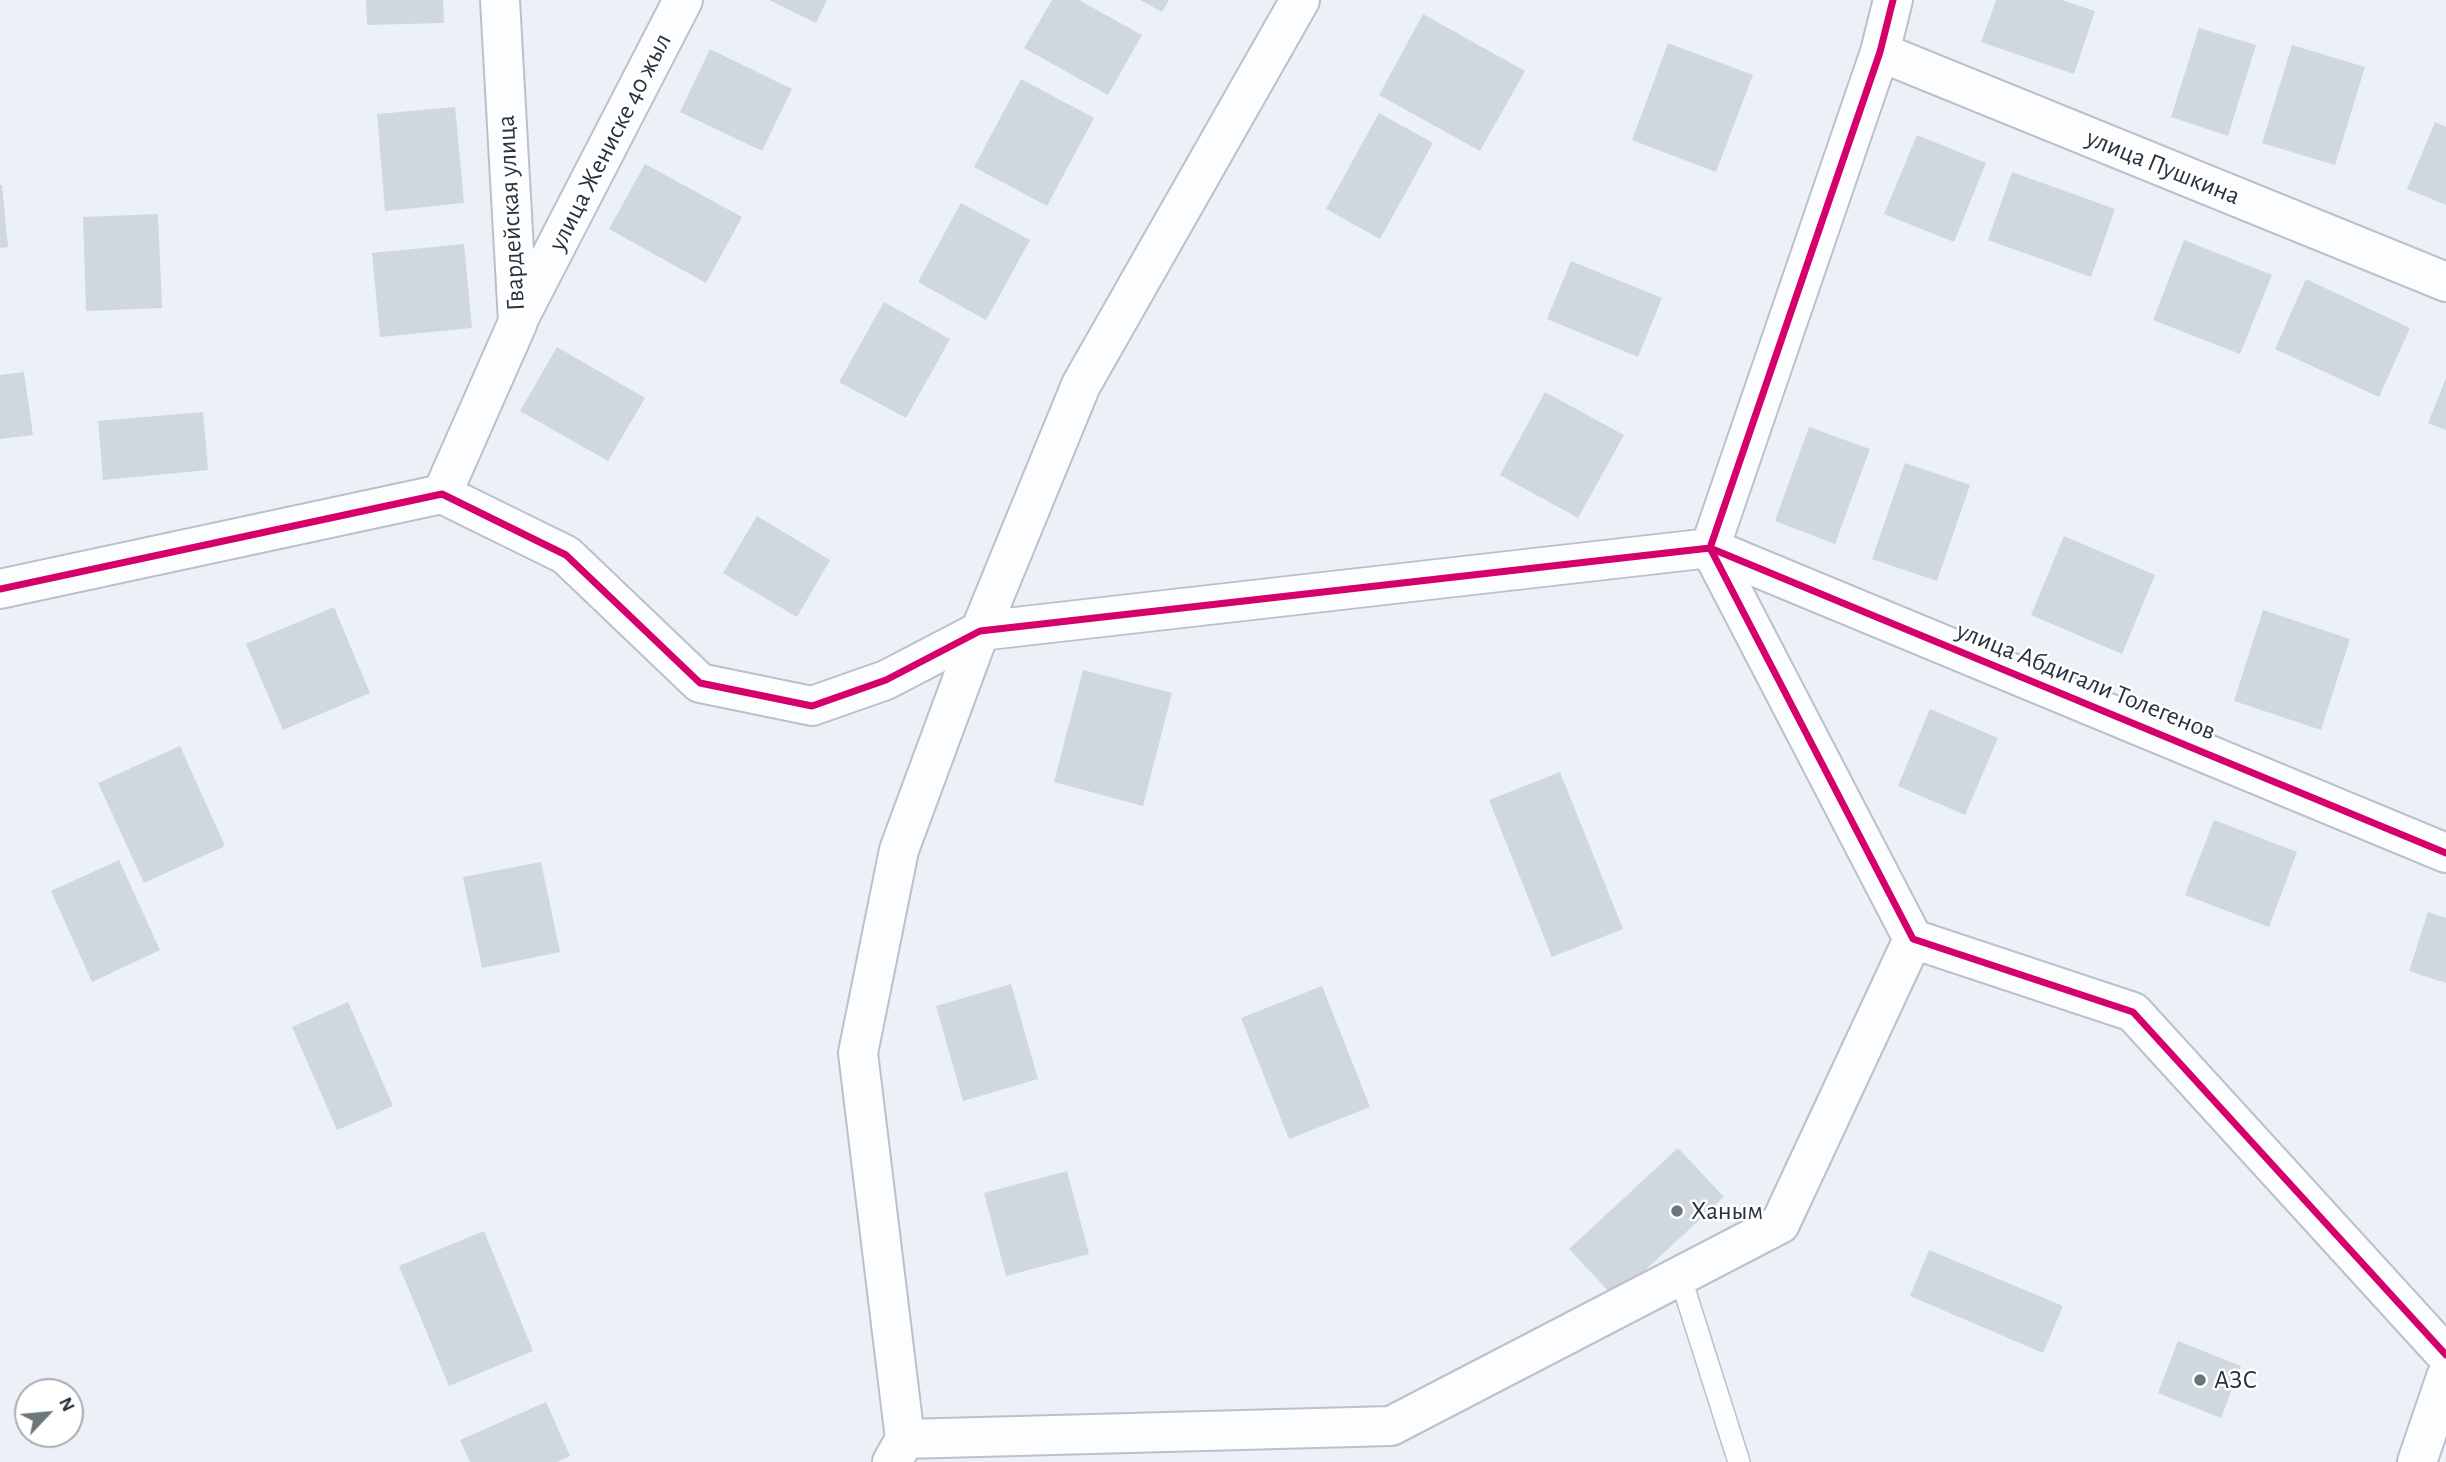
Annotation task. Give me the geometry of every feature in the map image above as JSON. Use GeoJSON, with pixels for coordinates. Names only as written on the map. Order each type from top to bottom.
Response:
{"type":"FeatureCollection","features":[{"type":"Feature","properties":{"kind":"street","name":"Гвардейская улица"},"geometry":{"type":"LineString","coordinates":[[442,494],[517,321],[500,0]]}},
{"type":"Feature","properties":{"kind":"street","name":"улица Жениске 40 жыл"},"geometry":{"type":"LineString","coordinates":[[517,321],[683,0]]}},
{"type":"Feature","properties":{"kind":"street"},"geometry":{"type":"LineString","coordinates":[[1300,0],[1081,385],[980,631],[899,850],[858,1053],[898,1450],[1391,1426],[1780,1224],[1913,939]]}},
{"type":"Feature","properties":{"kind":"street"},"geometry":{"type":"LineString","coordinates":[[1893,0],[1880,52],[1710,548],[1913,939],[2133,1012],[2446,1355]]}},
{"type":"Feature","properties":{"kind":"street","name":"улица Пушкина"},"geometry":{"type":"LineString","coordinates":[[1880,52],[2446,282]]}},
{"type":"Feature","properties":{"kind":"street"},"geometry":{"type":"LineString","coordinates":[[0,589],[442,494],[566,555],[700,683],[812,706],[886,680],[980,631],[1710,548]]}},
{"type":"Feature","properties":{"kind":"street","name":"улица Абдигали Толегенов"},"geometry":{"type":"LineString","coordinates":[[1710,548],[2446,853]]}},
{"type":"Feature","properties":{"kind":"street"},"geometry":{"type":"LineString","coordinates":[[2417,1462],[2446,1377]]}},
{"type":"Feature","properties":{"kind":"lane"},"geometry":{"type":"LineString","coordinates":[[1680,1276],[1739,1462]]}},
{"type":"Feature","properties":{"kind":"building"},"geometry":{"type":"Polygon","coordinates":[[[366,0],[443,0],[444,23],[367,25],[366,0]]]}},
{"type":"Feature","properties":{"kind":"building"},"geometry":{"type":"Polygon","coordinates":[[[769,0],[827,0],[816,23],[769,0]]]}},
{"type":"Feature","properties":{"kind":"building"},"geometry":{"type":"Polygon","coordinates":[[[1052,0],[1079,0],[1142,35],[1108,95],[1024,48],[1052,0]]]}},
{"type":"Feature","properties":{"kind":"building"},"geometry":{"type":"Polygon","coordinates":[[[1140,0],[1169,0],[1162,12],[1140,0]]]}},
{"type":"Feature","properties":{"kind":"building"},"geometry":{"type":"Polygon","coordinates":[[[1996,0],[2062,0],[2095,11],[2074,74],[1981,42],[1996,0]]]}},
{"type":"Feature","properties":{"kind":"building"},"geometry":{"type":"Polygon","coordinates":[[[1423,14],[1525,71],[1480,151],[1379,95],[1423,14]]]}},
{"type":"Feature","properties":{"kind":"building"},"geometry":{"type":"Polygon","coordinates":[[[2199,28],[2256,45],[2228,136],[2171,117],[2199,28]]]}},
{"type":"Feature","properties":{"kind":"building"},"geometry":{"type":"Polygon","coordinates":[[[1668,43],[1753,75],[1716,172],[1632,140],[1668,43]]]}},
{"type":"Feature","properties":{"kind":"building"},"geometry":{"type":"Polygon","coordinates":[[[2292,45],[2365,67],[2335,165],[2262,143],[2292,45]]]}},
{"type":"Feature","properties":{"kind":"building"},"geometry":{"type":"Polygon","coordinates":[[[710,49],[792,89],[762,151],[680,112],[710,49]]]}},
{"type":"Feature","properties":{"kind":"building"},"geometry":{"type":"Polygon","coordinates":[[[1021,79],[1094,118],[1047,206],[974,167],[1021,79]]]}},
{"type":"Feature","properties":{"kind":"building"},"geometry":{"type":"Polygon","coordinates":[[[455,107],[464,203],[385,211],[377,114],[455,107]]]}},
{"type":"Feature","properties":{"kind":"building"},"geometry":{"type":"Polygon","coordinates":[[[1379,113],[1433,143],[1380,239],[1326,209],[1379,113]]]}},
{"type":"Feature","properties":{"kind":"building"},"geometry":{"type":"Polygon","coordinates":[[[2435,122],[2446,127],[2446,205],[2407,189],[2435,122]]]}},
{"type":"Feature","properties":{"kind":"building"},"geometry":{"type":"Polygon","coordinates":[[[1917,135],[1986,163],[1954,242],[1884,214],[1917,135]]]}},
{"type":"Feature","properties":{"kind":"building"},"geometry":{"type":"Polygon","coordinates":[[[645,164],[742,217],[706,283],[609,229],[645,164]]]}},
{"type":"Feature","properties":{"kind":"building"},"geometry":{"type":"Polygon","coordinates":[[[2012,172],[2115,209],[2091,277],[1988,240],[2012,172]]]}},
{"type":"Feature","properties":{"kind":"building"},"geometry":{"type":"Polygon","coordinates":[[[0,185],[8,247],[0,248],[0,185]]]}},
{"type":"Feature","properties":{"kind":"building"},"geometry":{"type":"Polygon","coordinates":[[[961,203],[1030,240],[986,320],[918,282],[961,203]]]}},
{"type":"Feature","properties":{"kind":"building"},"geometry":{"type":"Polygon","coordinates":[[[158,214],[162,308],[86,311],[83,217],[158,214]]]}},
{"type":"Feature","properties":{"kind":"building"},"geometry":{"type":"Polygon","coordinates":[[[2184,240],[2272,275],[2240,354],[2153,320],[2184,240]]]}},
{"type":"Feature","properties":{"kind":"building"},"geometry":{"type":"Polygon","coordinates":[[[464,244],[472,328],[380,337],[372,253],[464,244]]]}},
{"type":"Feature","properties":{"kind":"building"},"geometry":{"type":"Polygon","coordinates":[[[1571,261],[1662,298],[1638,357],[1547,319],[1571,261]]]}},
{"type":"Feature","properties":{"kind":"building"},"geometry":{"type":"Polygon","coordinates":[[[2306,279],[2410,328],[2379,397],[2275,349],[2306,279]]]}},
{"type":"Feature","properties":{"kind":"building"},"geometry":{"type":"Polygon","coordinates":[[[884,302],[950,339],[906,418],[839,382],[884,302]]]}},
{"type":"Feature","properties":{"kind":"building"},"geometry":{"type":"Polygon","coordinates":[[[557,347],[645,398],[608,461],[520,411],[557,347]]]}},
{"type":"Feature","properties":{"kind":"building"},"geometry":{"type":"Polygon","coordinates":[[[24,372],[33,435],[0,439],[0,375],[24,372]]]}},
{"type":"Feature","properties":{"kind":"building"},"geometry":{"type":"Polygon","coordinates":[[[2446,378],[2446,430],[2428,423],[2446,378]]]}},
{"type":"Feature","properties":{"kind":"building"},"geometry":{"type":"Polygon","coordinates":[[[1545,392],[1624,435],[1578,518],[1500,475],[1545,392]]]}},
{"type":"Feature","properties":{"kind":"building"},"geometry":{"type":"Polygon","coordinates":[[[203,412],[208,470],[103,480],[98,421],[203,412]]]}},
{"type":"Feature","properties":{"kind":"building"},"geometry":{"type":"Polygon","coordinates":[[[1809,427],[1870,449],[1835,544],[1775,521],[1809,427]]]}},
{"type":"Feature","properties":{"kind":"building"},"geometry":{"type":"Polygon","coordinates":[[[1905,463],[1970,485],[1937,581],[1872,559],[1905,463]]]}},
{"type":"Feature","properties":{"kind":"building"},"geometry":{"type":"Polygon","coordinates":[[[757,516],[830,560],[797,617],[723,573],[757,516]]]}},
{"type":"Feature","properties":{"kind":"building"},"geometry":{"type":"Polygon","coordinates":[[[2064,536],[2155,575],[2122,654],[2031,615],[2064,536]]]}},
{"type":"Feature","properties":{"kind":"building"},"geometry":{"type":"Polygon","coordinates":[[[334,607],[370,693],[283,730],[246,644],[334,607]]]}},
{"type":"Feature","properties":{"kind":"building"},"geometry":{"type":"Polygon","coordinates":[[[2263,610],[2350,639],[2321,730],[2234,701],[2263,610]]]}},
{"type":"Feature","properties":{"kind":"building"},"geometry":{"type":"Polygon","coordinates":[[[1083,670],[1172,693],[1143,806],[1054,782],[1083,670]]]}},
{"type":"Feature","properties":{"kind":"building"},"geometry":{"type":"Polygon","coordinates":[[[1930,709],[1998,738],[1965,815],[1898,786],[1930,709]]]}},
{"type":"Feature","properties":{"kind":"building"},"geometry":{"type":"Polygon","coordinates":[[[180,746],[225,846],[144,883],[98,783],[180,746]]]}},
{"type":"Feature","properties":{"kind":"building"},"geometry":{"type":"Polygon","coordinates":[[[1560,772],[1623,929],[1552,957],[1489,800],[1560,772]]]}},
{"type":"Feature","properties":{"kind":"building"},"geometry":{"type":"Polygon","coordinates":[[[2214,820],[2297,852],[2269,927],[2185,895],[2214,820]]]}},
{"type":"Feature","properties":{"kind":"building"},"geometry":{"type":"Polygon","coordinates":[[[119,860],[160,950],[92,982],[51,891],[119,860]]]}},
{"type":"Feature","properties":{"kind":"building"},"geometry":{"type":"Polygon","coordinates":[[[541,862],[560,952],[482,968],[463,877],[541,862]]]}},
{"type":"Feature","properties":{"kind":"building"},"geometry":{"type":"Polygon","coordinates":[[[2428,912],[2446,918],[2446,983],[2409,971],[2428,912]]]}},
{"type":"Feature","properties":{"kind":"building"},"geometry":{"type":"Polygon","coordinates":[[[1011,984],[1038,1079],[963,1101],[936,1006],[1011,984]]]}},
{"type":"Feature","properties":{"kind":"building"},"geometry":{"type":"Polygon","coordinates":[[[1322,986],[1370,1107],[1289,1139],[1241,1018],[1322,986]]]}},
{"type":"Feature","properties":{"kind":"building"},"geometry":{"type":"Polygon","coordinates":[[[348,1002],[393,1106],[337,1130],[292,1027],[348,1002]]]}},
{"type":"Feature","properties":{"kind":"building"},"geometry":{"type":"Polygon","coordinates":[[[1678,1148],[1724,1197],[1615,1298],[1569,1249],[1678,1148]]]}},
{"type":"Feature","properties":{"kind":"building"},"geometry":{"type":"Polygon","coordinates":[[[1067,1171],[1089,1254],[1006,1276],[984,1193],[1067,1171]]]}},
{"type":"Feature","properties":{"kind":"building"},"geometry":{"type":"Polygon","coordinates":[[[484,1231],[533,1351],[449,1386],[399,1266],[484,1231]]]}},
{"type":"Feature","properties":{"kind":"building"},"geometry":{"type":"Polygon","coordinates":[[[1929,1250],[2063,1306],[2043,1353],[1910,1296],[1929,1250]]]}},
{"type":"Feature","properties":{"kind":"building","name":"АЗС"},"geometry":{"type":"Polygon","coordinates":[[[2178,1341],[2241,1366],[2221,1418],[2158,1393],[2178,1341]]]}},
{"type":"Feature","properties":{"kind":"building"},"geometry":{"type":"Polygon","coordinates":[[[546,1402],[570,1456],[557,1462],[470,1462],[460,1440],[546,1402]]]}},
{"type":"Feature","properties":{"kind":"cycle path"},"geometry":{"type":"LineString","coordinates":[[1893,0],[1880,52],[1710,548],[1913,939],[2133,1012],[2446,1355]]}},
{"type":"Feature","properties":{"kind":"cycle path"},"geometry":{"type":"LineString","coordinates":[[0,589],[442,494],[566,555],[700,683],[812,706],[886,680],[980,631],[1710,548],[2446,853]]}},
{"type":"Feature","properties":{"kind":"place","name":"Ханым"},"geometry":{"type":"Point","coordinates":[1677,1211]}},
{"type":"Feature","properties":{"kind":"place","name":"АЗС"},"geometry":{"type":"Point","coordinates":[2200,1380]}}]}
